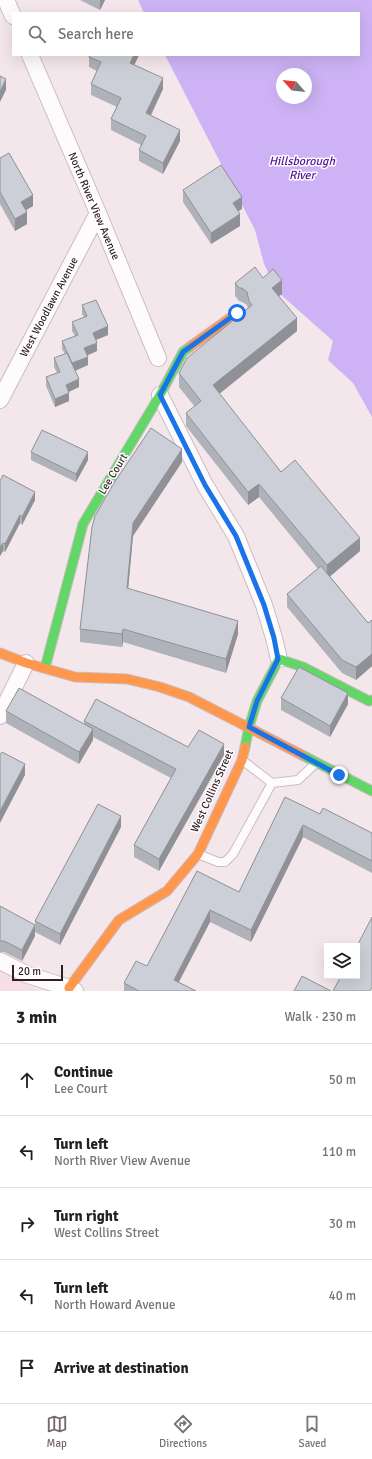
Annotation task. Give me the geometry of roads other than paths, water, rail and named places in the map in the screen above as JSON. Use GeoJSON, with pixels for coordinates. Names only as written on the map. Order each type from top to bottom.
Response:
{"type":"FeatureCollection","features":[{"type":"Feature","properties":{"kind":"street"},"geometry":{"type":"LineString","coordinates":[[6,0],[12,14]]}},
{"type":"Feature","properties":{"kind":"street","name":"North River View Avenue"},"geometry":{"type":"LineString","coordinates":[[30,56],[158,358]]}},
{"type":"Feature","properties":{"kind":"street","name":"West Woodlawn Avenue"},"geometry":{"type":"LineString","coordinates":[[0,400],[98,213]]}},
{"type":"Feature","properties":{"kind":"street","name":"Lee Court"},"geometry":{"type":"LineString","coordinates":[[45,668],[83,524],[160,395],[183,352],[237,313]]}},
{"type":"Feature","properties":{"kind":"street"},"geometry":{"type":"LineString","coordinates":[[160,395],[205,485],[236,536],[264,605],[274,638],[278,659],[303,668],[369,701],[372,700]]}},
{"type":"Feature","properties":{"kind":"street"},"geometry":{"type":"LineString","coordinates":[[0,653],[26,663],[76,677],[127,679],[160,687],[189,697],[372,791]]}},
{"type":"Feature","properties":{"kind":"street","name":"West Collins Street"},"geometry":{"type":"LineString","coordinates":[[72,989],[119,920],[167,891],[198,854],[242,760],[249,727],[257,701],[278,659]]}},
{"type":"Feature","properties":{"kind":"street"},"geometry":{"type":"LineString","coordinates":[[0,716],[26,663]]}},
{"type":"Feature","properties":{"kind":"street"},"geometry":{"type":"LineString","coordinates":[[0,961],[28,975],[72,989]]}},
{"type":"Feature","properties":{"kind":"lane"},"geometry":{"type":"LineString","coordinates":[[242,760],[272,784],[298,780],[316,763]]}},
{"type":"Feature","properties":{"kind":"lane"},"geometry":{"type":"LineString","coordinates":[[198,854],[218,862],[225,862],[233,854],[272,784]]}},
{"type":"Feature","properties":{"kind":"water","name":"Hillsborough River"},"geometry":{"type":"Polygon","coordinates":[[[138,0],[372,0],[372,417],[353,383],[328,360],[333,341],[279,293],[264,264],[255,230],[166,56],[360,56],[360,12],[144,12],[138,0]]]}}]}
